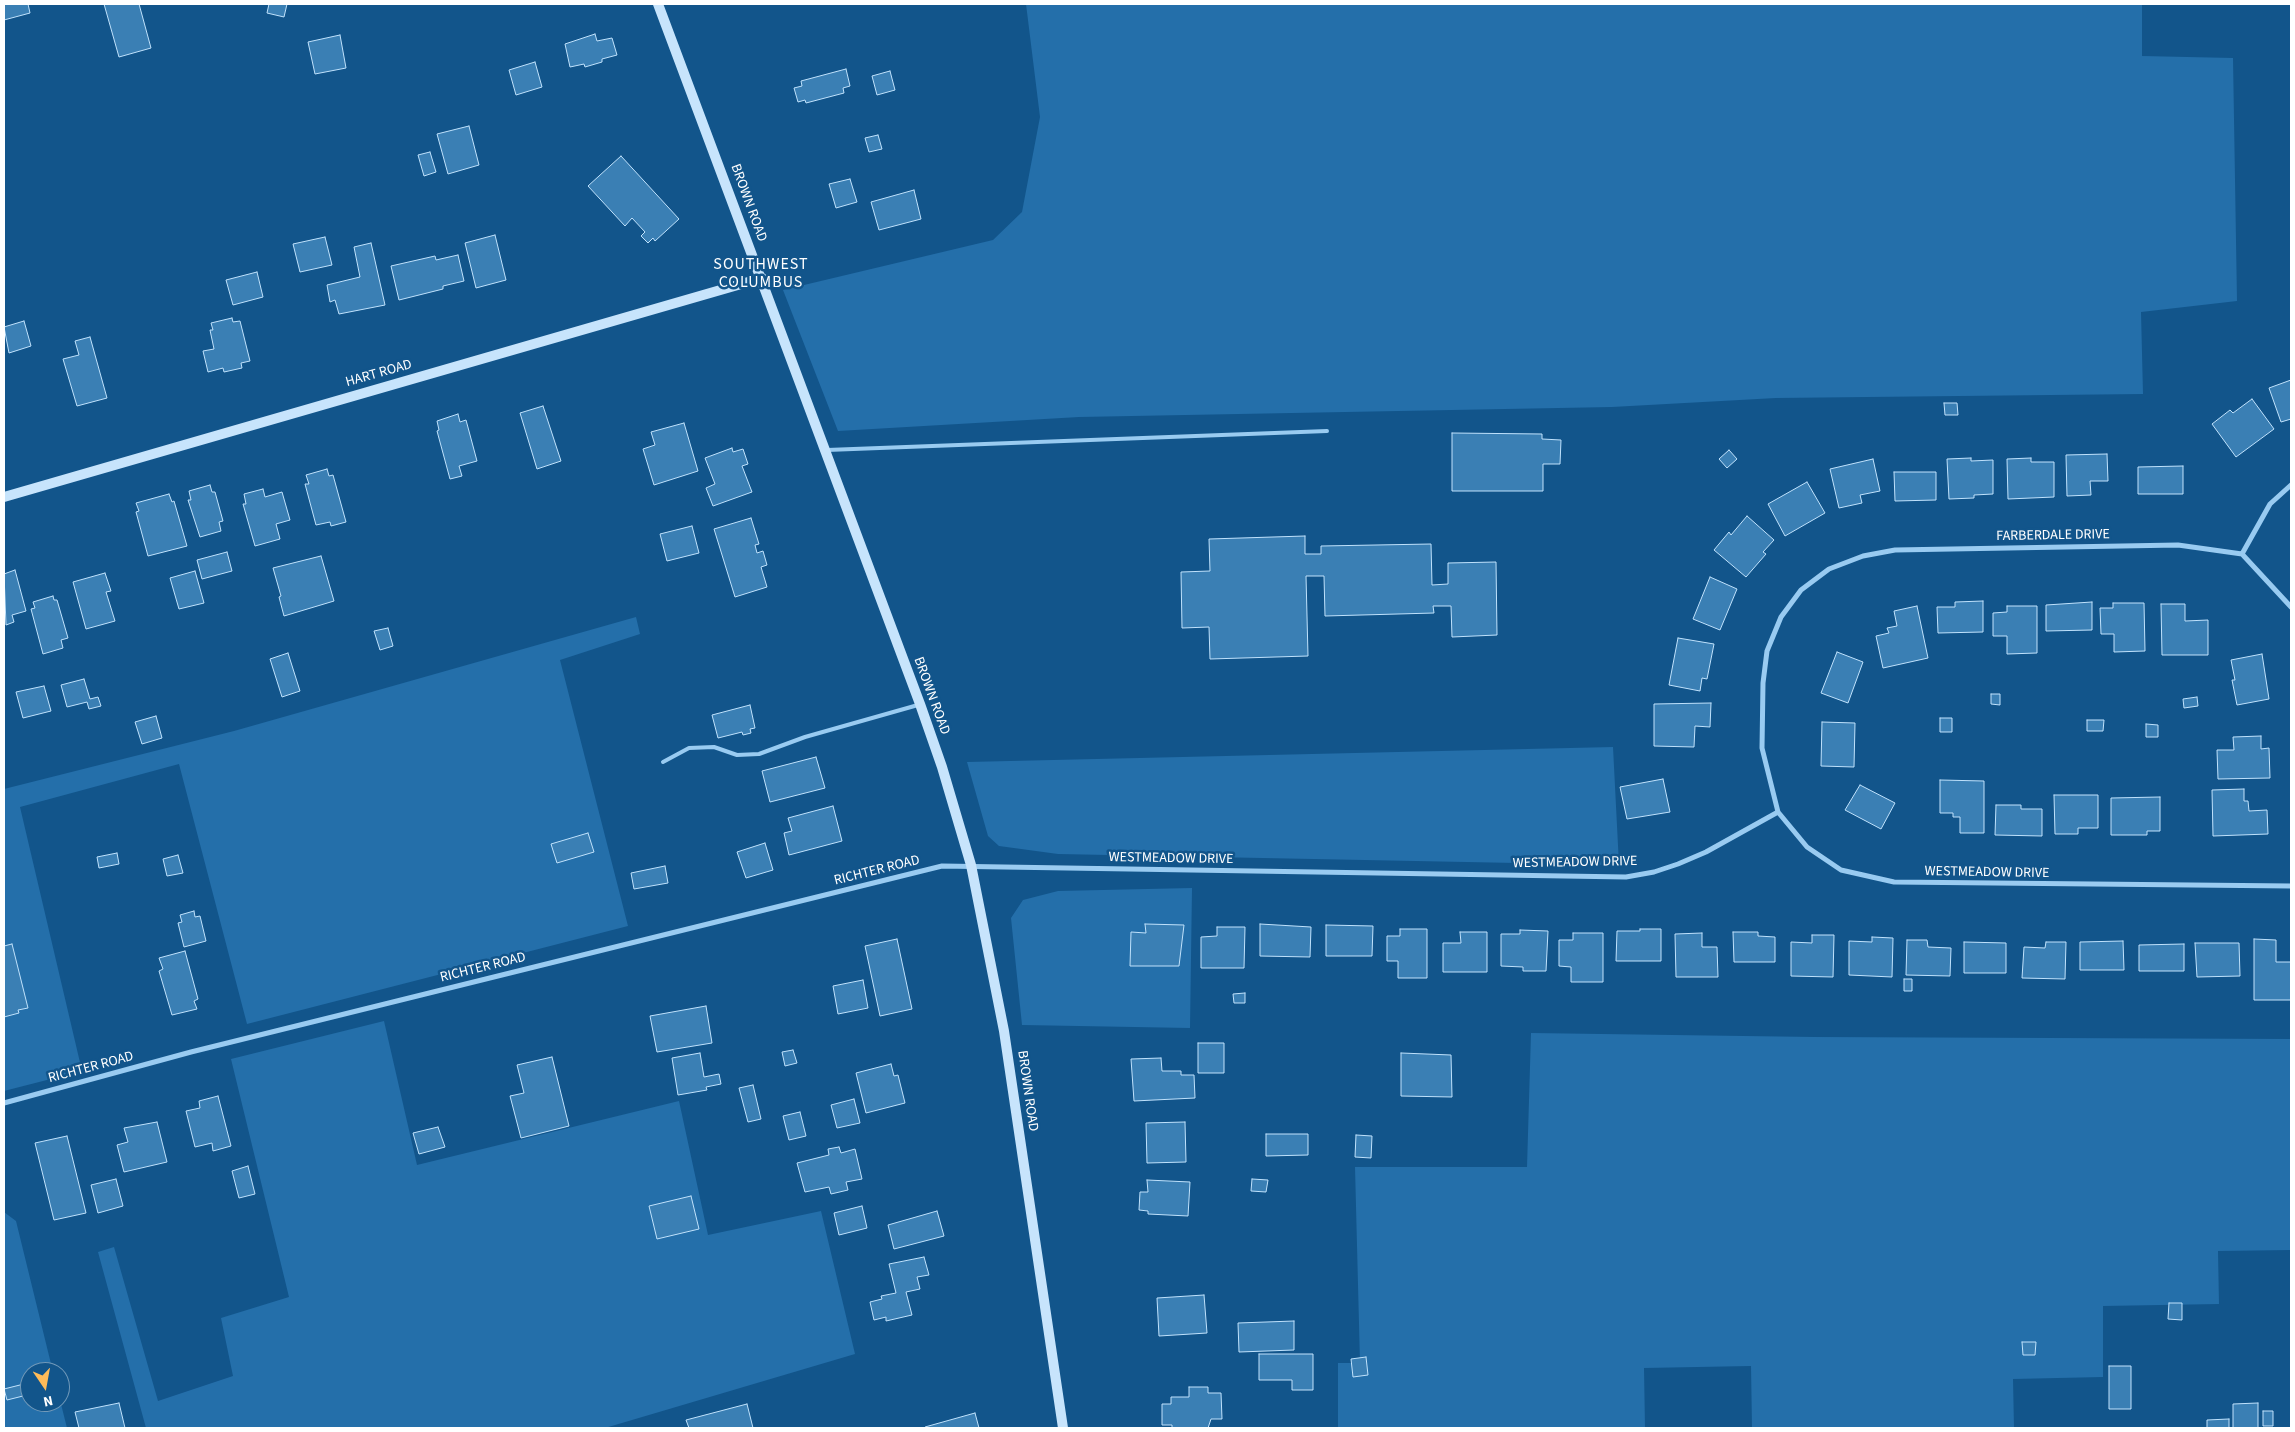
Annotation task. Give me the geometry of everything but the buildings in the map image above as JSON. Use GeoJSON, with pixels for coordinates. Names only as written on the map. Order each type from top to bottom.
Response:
{"type":"FeatureCollection","features":[{"type":"Feature","properties":{"kind":"main road","name":"BROWN ROAD"},"geometry":{"type":"LineString","coordinates":[[658,4],[920,704],[942,767],[971,866],[1004,1031],[1063,1428]]}},
{"type":"Feature","properties":{"kind":"main road","name":"HART ROAD"},"geometry":{"type":"LineString","coordinates":[[4,496],[762,278]]}},
{"type":"Feature","properties":{"kind":"street"},"geometry":{"type":"LineString","coordinates":[[2291,485],[2270,504],[2242,554],[2291,607]]}},
{"type":"Feature","properties":{"kind":"street","name":"FARBERDALE DRIVE"},"geometry":{"type":"LineString","coordinates":[[1778,812],[1762,748],[1763,683],[1767,651],[1781,617],[1801,590],[1829,568],[1863,556],[1894,550],[2178,546],[2242,554]]}},
{"type":"Feature","properties":{"kind":"street","name":"WESTMEADOW DRIVE"},"geometry":{"type":"LineString","coordinates":[[971,866],[1626,877],[1654,872],[1678,864],[1706,852],[1778,812],[1807,847],[1841,870],[1894,882],[2291,886]]}},
{"type":"Feature","properties":{"kind":"street","name":"RICHTER ROAD"},"geometry":{"type":"LineString","coordinates":[[4,1103],[191,1052],[942,866],[971,866]]}},
{"type":"Feature","properties":{"kind":"lane"},"geometry":{"type":"LineString","coordinates":[[824,450],[1327,431]]}},
{"type":"Feature","properties":{"kind":"lane"},"geometry":{"type":"LineString","coordinates":[[663,762],[689,748],[714,747],[737,755],[759,754],[805,737],[920,704]]}},
{"type":"Feature","properties":{"kind":"shaded area"},"geometry":{"type":"Polygon","coordinates":[[[1026,4],[2142,4],[2142,56],[2233,58],[2237,301],[2141,312],[2143,394],[1776,398],[1612,407],[1079,417],[838,431],[783,290],[993,240],[1022,212],[1040,117],[1026,4]]]}},
{"type":"Feature","properties":{"kind":"shaded area"},"geometry":{"type":"Polygon","coordinates":[[[636,617],[640,634],[560,660],[628,926],[247,1024],[179,764],[20,807],[82,1071],[4,1091],[4,789],[234,731],[636,617]]]}},
{"type":"Feature","properties":{"kind":"shaded area"},"geometry":{"type":"Polygon","coordinates":[[[1613,747],[1619,865],[1058,854],[999,846],[988,836],[967,762],[1613,747]]]}},
{"type":"Feature","properties":{"kind":"shaded area"},"geometry":{"type":"Polygon","coordinates":[[[1192,888],[1190,1028],[1022,1025],[1011,918],[1023,900],[1058,891],[1192,888]]]}},
{"type":"Feature","properties":{"kind":"shaded area"},"geometry":{"type":"Polygon","coordinates":[[[384,1021],[417,1165],[679,1101],[708,1235],[821,1211],[855,1354],[605,1428],[146,1428],[98,1252],[114,1247],[158,1401],[233,1376],[221,1318],[289,1297],[231,1059],[384,1021]]]}},
{"type":"Feature","properties":{"kind":"shaded area"},"geometry":{"type":"Polygon","coordinates":[[[1531,1033],[1815,1037],[2291,1039],[2291,1250],[2218,1251],[2219,1304],[2103,1306],[2103,1377],[2013,1379],[2014,1428],[1752,1428],[1751,1366],[1644,1368],[1645,1428],[1338,1428],[1338,1363],[1360,1363],[1355,1167],[1527,1167],[1531,1033]]]}},
{"type":"Feature","properties":{"kind":"shaded area"},"geometry":{"type":"Polygon","coordinates":[[[4,1212],[16,1221],[51,1362],[20,1362],[20,1412],[63,1412],[67,1428],[4,1428],[4,1212]]]}},
{"type":"Feature","properties":{"kind":"district","name":"SOUTHWEST COLUMBUS"},"geometry":{"type":"Point","coordinates":[761,274]}}]}
